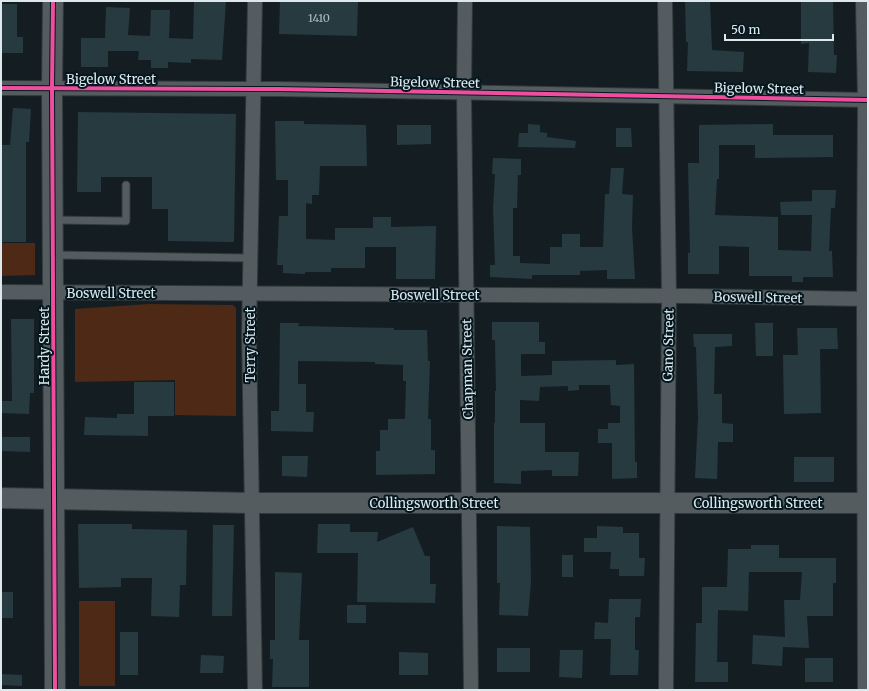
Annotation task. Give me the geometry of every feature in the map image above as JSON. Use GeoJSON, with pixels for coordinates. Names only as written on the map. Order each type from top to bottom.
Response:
{"type":"FeatureCollection","features":[{"type":"Feature","properties":{"kind":"main road","name":"Hardy Street"},"geometry":{"type":"LineString","coordinates":[[53,1],[52,88],[55,690]]}},
{"type":"Feature","properties":{"kind":"main road","name":"Collingsworth Street"},"geometry":{"type":"LineString","coordinates":[[1,498],[251,503],[867,503]]}},
{"type":"Feature","properties":{"kind":"street","name":"Terry Street"},"geometry":{"type":"LineString","coordinates":[[254,690],[251,503],[250,258],[255,1]]}},
{"type":"Feature","properties":{"kind":"street","name":"Chapman Street"},"geometry":{"type":"LineString","coordinates":[[465,1],[464,93],[471,690]]}},
{"type":"Feature","properties":{"kind":"street","name":"Gano Street"},"geometry":{"type":"LineString","coordinates":[[665,1],[669,295],[666,690]]}},
{"type":"Feature","properties":{"kind":"street"},"geometry":{"type":"LineString","coordinates":[[863,1],[867,100],[867,503],[865,690]]}},
{"type":"Feature","properties":{"kind":"street","name":"Bigelow Street"},"geometry":{"type":"LineString","coordinates":[[1,88],[254,89],[666,95],[867,100]]}},
{"type":"Feature","properties":{"kind":"street","name":"Boswell Street"},"geometry":{"type":"LineString","coordinates":[[1,292],[669,295],[866,300]]}},
{"type":"Feature","properties":{"kind":"lane"},"geometry":{"type":"LineString","coordinates":[[53,220],[126,220],[126,185]]}},
{"type":"Feature","properties":{"kind":"lane"},"geometry":{"type":"LineString","coordinates":[[53,255],[250,258]]}},
{"type":"Feature","properties":{"kind":"shaded area"},"geometry":{"type":"Polygon","coordinates":[[[1,243],[35,243],[35,275],[1,276],[1,243]]]}},
{"type":"Feature","properties":{"kind":"shaded area"},"geometry":{"type":"Polygon","coordinates":[[[149,304],[233,305],[236,308],[236,416],[175,415],[175,380],[75,382],[75,309],[149,304]]]}},
{"type":"Feature","properties":{"kind":"shaded area"},"geometry":{"type":"Polygon","coordinates":[[[79,601],[115,601],[115,686],[79,686],[79,601]]]}},
{"type":"Feature","properties":{"kind":"building"},"geometry":{"type":"Polygon","coordinates":[[[194,1],[226,1],[222,60],[191,59],[191,63],[168,62],[168,68],[151,68],[151,60],[138,60],[139,51],[108,51],[108,67],[81,67],[81,38],[105,38],[106,7],[130,8],[128,35],[150,36],[151,10],[170,10],[169,38],[193,39],[194,1]]]}},
{"type":"Feature","properties":{"kind":"building"},"geometry":{"type":"Polygon","coordinates":[[[280,1],[358,1],[357,36],[279,34],[280,1]]]}},
{"type":"Feature","properties":{"kind":"building"},"geometry":{"type":"Polygon","coordinates":[[[685,1],[710,1],[712,50],[744,52],[743,72],[687,71],[688,42],[686,42],[685,1]]]}},
{"type":"Feature","properties":{"kind":"building"},"geometry":{"type":"Polygon","coordinates":[[[801,1],[833,1],[834,55],[837,55],[836,73],[808,72],[809,43],[801,44],[801,1]]]}},
{"type":"Feature","properties":{"kind":"building"},"geometry":{"type":"Polygon","coordinates":[[[1,4],[17,4],[17,37],[23,37],[23,53],[1,53],[1,4]]]}},
{"type":"Feature","properties":{"kind":"building"},"geometry":{"type":"Polygon","coordinates":[[[13,108],[31,109],[29,142],[26,142],[26,242],[1,242],[1,145],[10,145],[13,108]]]}},
{"type":"Feature","properties":{"kind":"building"},"geometry":{"type":"Polygon","coordinates":[[[78,112],[236,114],[234,242],[168,241],[168,209],[152,209],[152,177],[101,177],[101,192],[77,192],[78,112]]]}},
{"type":"Feature","properties":{"kind":"building"},"geometry":{"type":"Polygon","coordinates":[[[275,121],[304,121],[304,124],[366,125],[367,166],[320,166],[319,195],[312,195],[312,204],[306,203],[306,239],[335,240],[335,228],[373,228],[373,217],[391,217],[391,227],[436,226],[435,279],[396,279],[396,247],[365,247],[365,268],[331,268],[331,272],[305,272],[305,274],[283,273],[283,265],[277,265],[279,216],[288,216],[288,180],[276,180],[275,121]]]}},
{"type":"Feature","properties":{"kind":"building"},"geometry":{"type":"Polygon","coordinates":[[[528,124],[540,125],[540,132],[547,133],[547,137],[576,141],[575,148],[518,147],[519,133],[528,133],[528,124]]]}},
{"type":"Feature","properties":{"kind":"building"},"geometry":{"type":"Polygon","coordinates":[[[773,124],[773,135],[833,135],[833,157],[755,158],[755,145],[719,145],[719,179],[717,179],[715,215],[778,217],[778,250],[811,251],[812,215],[781,215],[780,202],[812,201],[812,190],[836,190],[835,208],[831,208],[829,251],[832,251],[833,277],[803,277],[803,282],[792,282],[792,276],[749,276],[749,247],[719,246],[719,274],[688,274],[688,253],[690,253],[688,163],[699,163],[699,125],[773,124]]]}},
{"type":"Feature","properties":{"kind":"building"},"geometry":{"type":"Polygon","coordinates":[[[397,125],[431,125],[431,144],[397,145],[397,125]]]}},
{"type":"Feature","properties":{"kind":"building"},"geometry":{"type":"Polygon","coordinates":[[[616,128],[631,128],[632,147],[616,147],[616,128]]]}},
{"type":"Feature","properties":{"kind":"building"},"geometry":{"type":"Polygon","coordinates":[[[493,158],[521,159],[521,175],[518,175],[517,208],[513,208],[513,256],[520,256],[520,263],[550,264],[550,247],[562,247],[562,234],[580,234],[580,247],[603,247],[605,194],[609,194],[611,168],[624,168],[622,194],[633,195],[632,227],[635,279],[607,279],[607,270],[580,271],[580,275],[532,275],[532,279],[490,277],[490,265],[495,265],[493,208],[495,174],[492,174],[493,158]]]}},
{"type":"Feature","properties":{"kind":"building"},"geometry":{"type":"Polygon","coordinates":[[[11,319],[34,319],[34,393],[30,393],[29,414],[1,413],[1,401],[12,401],[11,319]]]}},
{"type":"Feature","properties":{"kind":"building"},"geometry":{"type":"Polygon","coordinates":[[[492,322],[539,322],[539,342],[545,342],[545,354],[521,354],[521,376],[552,375],[552,361],[616,360],[616,365],[634,364],[635,462],[637,462],[637,478],[612,479],[612,443],[598,443],[598,429],[608,429],[608,423],[620,423],[620,406],[611,405],[610,385],[579,385],[579,390],[568,391],[568,386],[540,387],[539,401],[520,400],[520,423],[545,423],[545,452],[579,452],[578,476],[552,476],[552,470],[521,471],[521,484],[494,483],[494,423],[496,391],[495,340],[492,340],[492,322]]]}},
{"type":"Feature","properties":{"kind":"building"},"geometry":{"type":"Polygon","coordinates":[[[280,323],[299,323],[298,326],[427,330],[428,361],[430,361],[428,419],[431,419],[431,450],[435,450],[435,474],[376,475],[376,451],[380,451],[380,430],[388,430],[388,419],[405,419],[406,381],[403,381],[403,365],[375,364],[375,362],[298,361],[298,384],[306,384],[306,412],[314,412],[313,432],[271,431],[271,411],[279,411],[280,323]]]}},
{"type":"Feature","properties":{"kind":"building"},"geometry":{"type":"Polygon","coordinates":[[[755,323],[773,323],[773,356],[756,356],[755,323]]]}},
{"type":"Feature","properties":{"kind":"building"},"geometry":{"type":"Polygon","coordinates":[[[797,328],[837,328],[838,349],[820,349],[821,413],[784,414],[783,355],[798,355],[797,328]]]}},
{"type":"Feature","properties":{"kind":"building"},"geometry":{"type":"Polygon","coordinates":[[[693,334],[732,334],[732,346],[715,347],[714,394],[722,394],[722,423],[733,424],[733,442],[718,442],[717,479],[695,478],[698,418],[696,347],[694,347],[693,334]]]}},
{"type":"Feature","properties":{"kind":"building"},"geometry":{"type":"Polygon","coordinates":[[[134,382],[174,382],[174,416],[148,416],[148,436],[84,435],[85,417],[117,418],[117,414],[134,414],[134,382]]]}},
{"type":"Feature","properties":{"kind":"building"},"geometry":{"type":"Polygon","coordinates":[[[1,437],[30,437],[30,452],[1,451],[1,437]]]}},
{"type":"Feature","properties":{"kind":"building"},"geometry":{"type":"Polygon","coordinates":[[[282,456],[308,456],[307,477],[282,476],[282,456]]]}},
{"type":"Feature","properties":{"kind":"building"},"geometry":{"type":"Polygon","coordinates":[[[794,457],[834,457],[834,482],[794,482],[794,457]]]}},
{"type":"Feature","properties":{"kind":"building"},"geometry":{"type":"Polygon","coordinates":[[[78,524],[132,524],[132,529],[187,530],[186,585],[180,585],[179,617],[151,616],[152,578],[121,578],[121,587],[79,588],[78,524]]]}},
{"type":"Feature","properties":{"kind":"building"},"geometry":{"type":"Polygon","coordinates":[[[318,524],[350,524],[350,532],[378,532],[377,542],[413,527],[425,556],[430,556],[430,584],[436,584],[435,603],[357,602],[358,553],[317,553],[318,524]]]}},
{"type":"Feature","properties":{"kind":"building"},"geometry":{"type":"Polygon","coordinates":[[[213,525],[234,525],[232,616],[212,616],[213,525]]]}},
{"type":"Feature","properties":{"kind":"building"},"geometry":{"type":"Polygon","coordinates":[[[497,526],[530,527],[531,583],[528,616],[499,615],[500,583],[497,583],[497,526]]]}},
{"type":"Feature","properties":{"kind":"building"},"geometry":{"type":"Polygon","coordinates":[[[597,526],[623,527],[623,533],[639,533],[639,558],[645,558],[644,576],[619,576],[619,569],[610,569],[611,552],[584,552],[584,538],[597,538],[597,526]]]}},
{"type":"Feature","properties":{"kind":"building"},"geometry":{"type":"Polygon","coordinates":[[[751,545],[779,545],[779,558],[836,558],[836,583],[833,583],[833,616],[807,616],[809,648],[783,647],[782,666],[752,664],[753,635],[785,637],[784,600],[800,600],[802,572],[749,572],[748,611],[718,610],[717,662],[728,662],[728,682],[695,682],[696,623],[702,623],[702,587],[727,587],[728,549],[751,549],[751,545]]]}},
{"type":"Feature","properties":{"kind":"building"},"geometry":{"type":"Polygon","coordinates":[[[562,555],[573,555],[573,577],[562,577],[562,555]]]}},
{"type":"Feature","properties":{"kind":"building"},"geometry":{"type":"Polygon","coordinates":[[[275,572],[302,573],[299,640],[309,640],[309,687],[272,687],[273,659],[270,659],[270,640],[275,640],[275,572]]]}},
{"type":"Feature","properties":{"kind":"building"},"geometry":{"type":"Polygon","coordinates":[[[1,592],[13,592],[13,618],[1,618],[1,592]]]}},
{"type":"Feature","properties":{"kind":"building"},"geometry":{"type":"Polygon","coordinates":[[[609,599],[641,599],[640,617],[635,617],[635,650],[639,650],[638,675],[610,675],[611,639],[594,639],[595,622],[608,623],[609,599]]]}},
{"type":"Feature","properties":{"kind":"building"},"geometry":{"type":"Polygon","coordinates":[[[347,605],[366,605],[366,623],[347,623],[347,605]]]}},
{"type":"Feature","properties":{"kind":"building"},"geometry":{"type":"Polygon","coordinates":[[[120,632],[138,632],[138,675],[120,675],[120,632]]]}},
{"type":"Feature","properties":{"kind":"building"},"geometry":{"type":"Polygon","coordinates":[[[497,648],[530,648],[530,672],[497,672],[497,648]]]}},
{"type":"Feature","properties":{"kind":"building"},"geometry":{"type":"Polygon","coordinates":[[[560,650],[583,650],[582,678],[559,677],[560,650]]]}},
{"type":"Feature","properties":{"kind":"building"},"geometry":{"type":"Polygon","coordinates":[[[399,652],[428,653],[428,675],[399,675],[399,652]]]}},
{"type":"Feature","properties":{"kind":"building"},"geometry":{"type":"Polygon","coordinates":[[[201,655],[224,656],[223,673],[200,673],[201,655]]]}},
{"type":"Feature","properties":{"kind":"building"},"geometry":{"type":"Polygon","coordinates":[[[805,658],[833,658],[833,682],[805,682],[805,658]]]}},
{"type":"Feature","properties":{"kind":"building"},"geometry":{"type":"Polygon","coordinates":[[[1,674],[22,675],[22,686],[1,685],[1,674]]]}},
{"type":"Feature","properties":{"kind":"cycle path"},"geometry":{"type":"LineString","coordinates":[[53,1],[52,88],[55,690]]}},
{"type":"Feature","properties":{"kind":"cycle path"},"geometry":{"type":"LineString","coordinates":[[1,88],[279,89],[868,100]]}}]}
